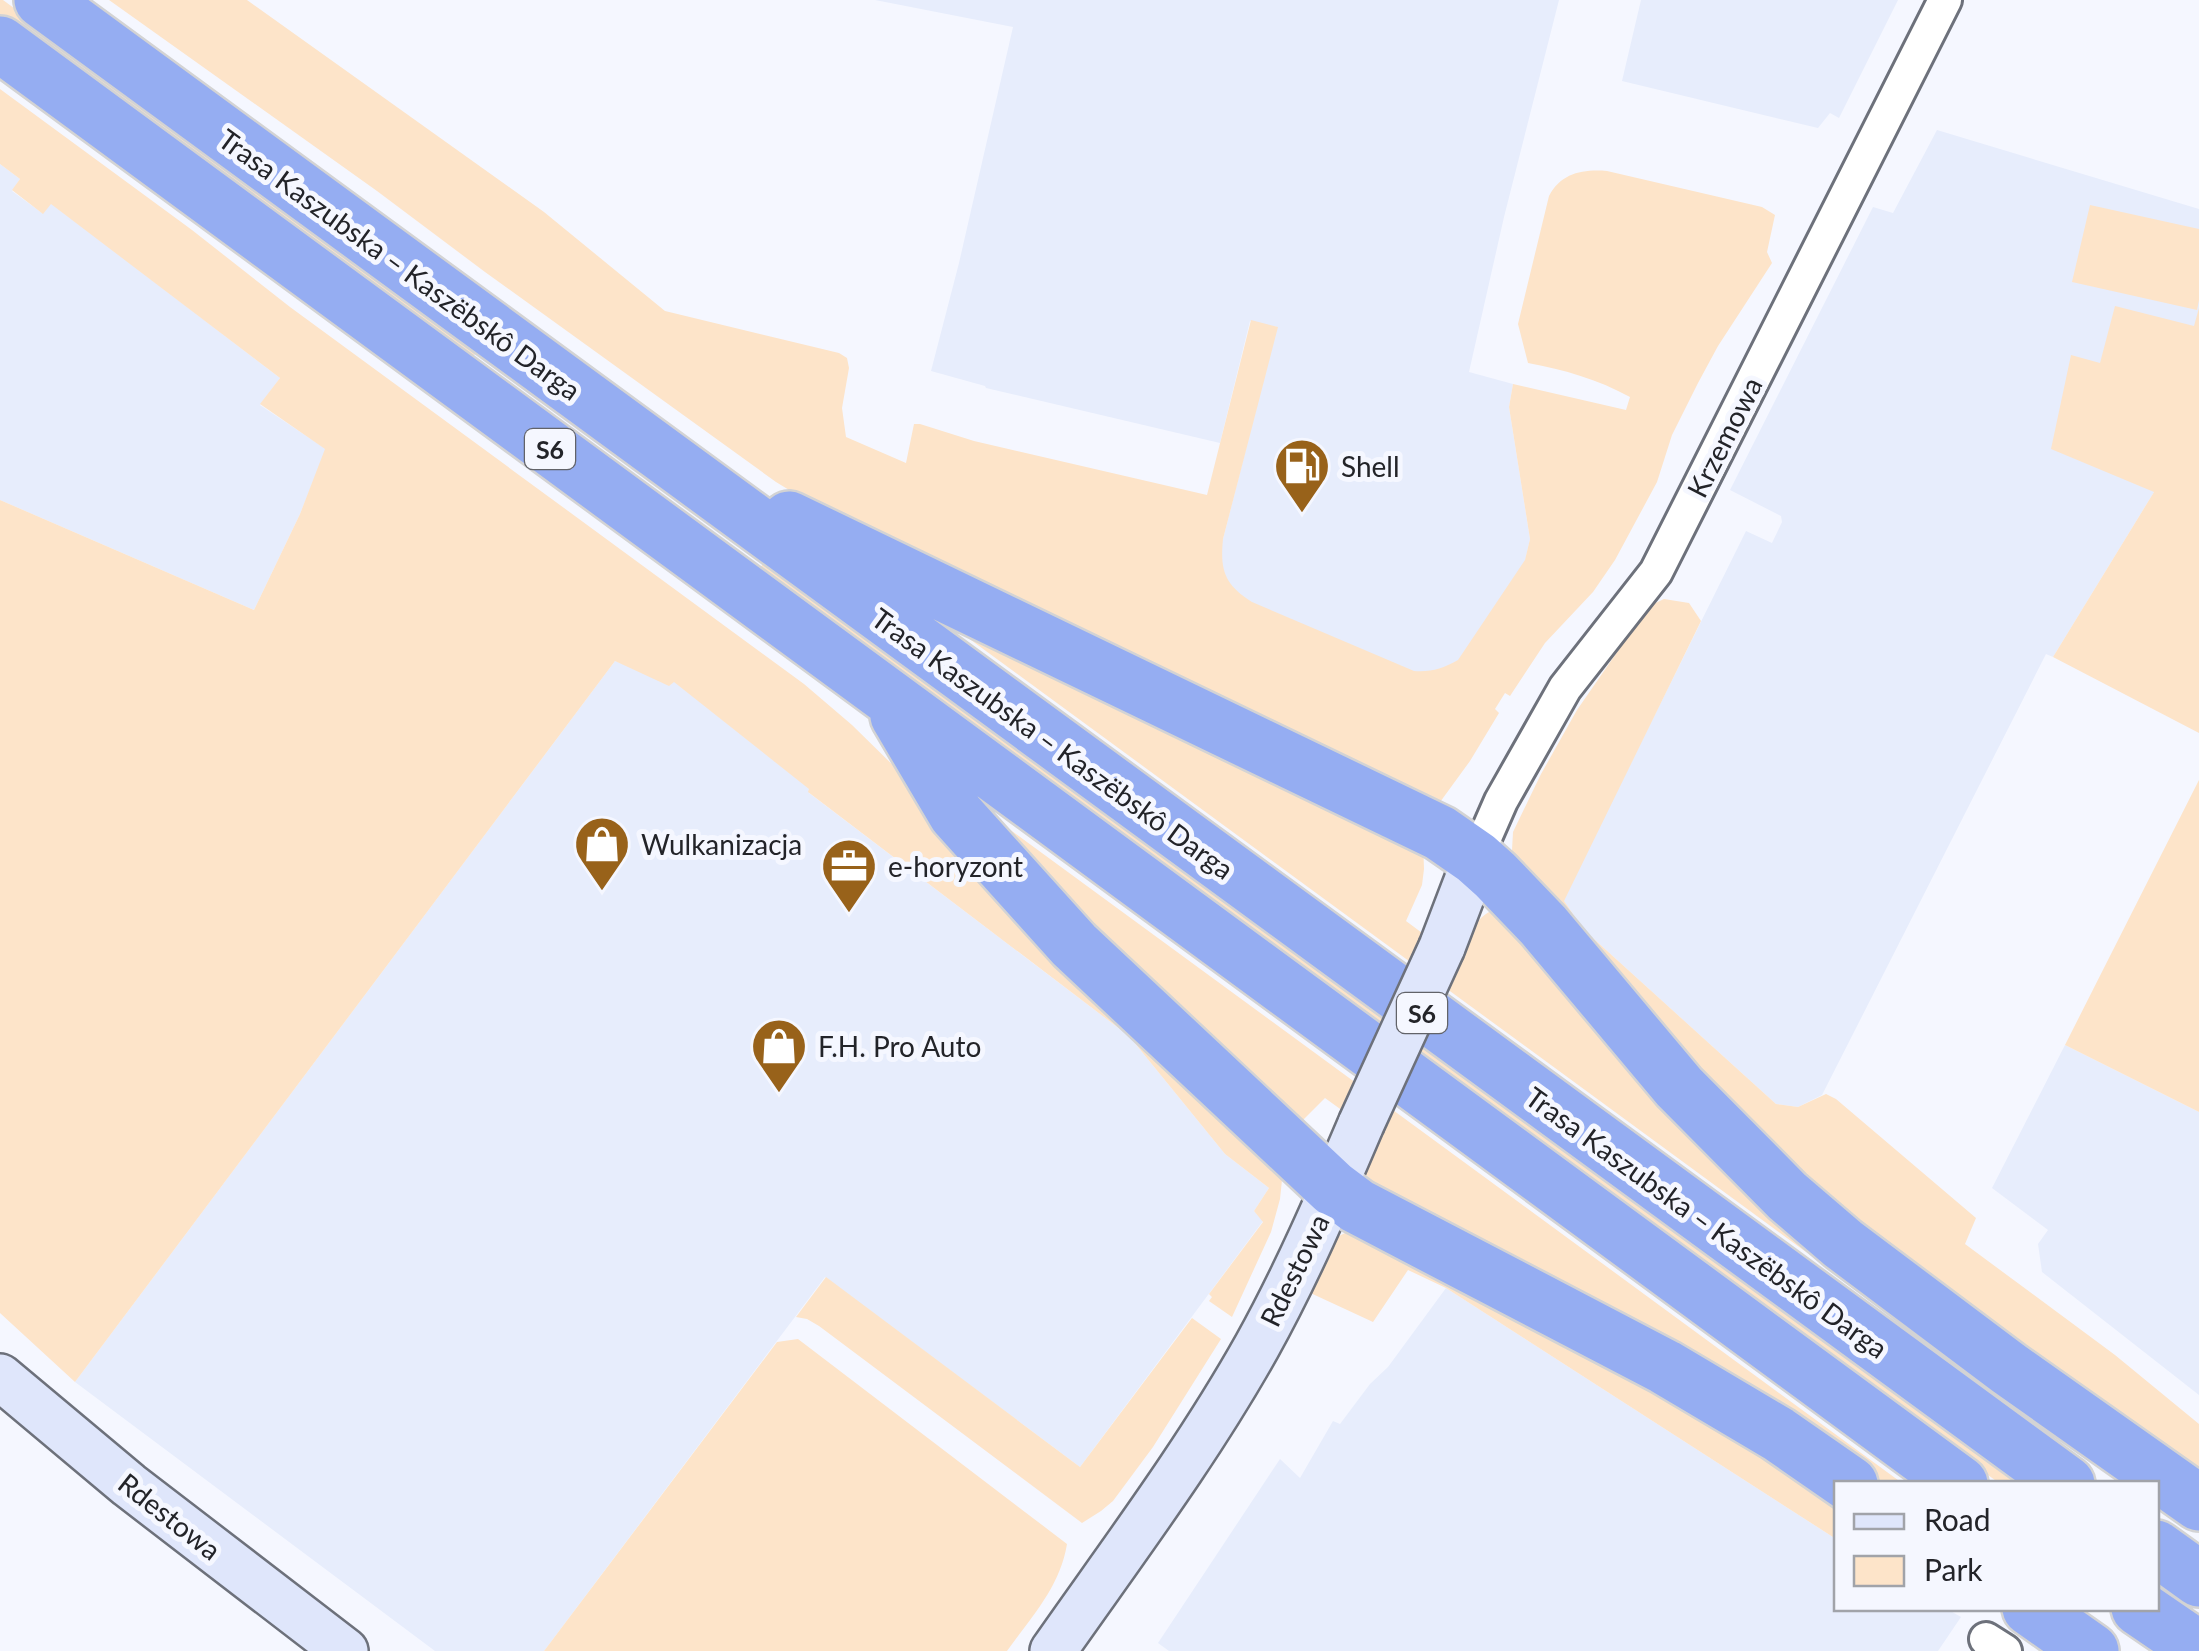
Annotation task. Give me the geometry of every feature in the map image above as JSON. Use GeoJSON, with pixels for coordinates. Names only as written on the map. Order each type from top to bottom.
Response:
{"type":"FeatureCollection","features":[{"type":"Feature","properties":{"kind":"highway","name":"Trasa Kaszubska – Kaszëbskô Darga"},"geometry":{"type":"LineString","coordinates":[[42,0],[2063,1481]]}},
{"type":"Feature","properties":{"kind":"highway","name":"S6"},"geometry":{"type":"LineString","coordinates":[[0,44],[1956,1481]]}},
{"type":"Feature","properties":{"kind":"highway"},"geometry":{"type":"LineString","coordinates":[[665,458],[1440,834],[1476,858],[1544,925],[1679,1088],[1787,1196],[1843,1244],[2008,1368],[2199,1503]]}},
{"type":"Feature","properties":{"kind":"highway"},"geometry":{"type":"LineString","coordinates":[[887,696],[956,814],[1074,944],[1333,1188],[1357,1206],[1665,1367],[1778,1434],[1846,1481]]}},
{"type":"Feature","properties":{"kind":"highway"},"geometry":{"type":"LineString","coordinates":[[2159,1550],[2199,1578]]}},
{"type":"Feature","properties":{"kind":"highway"},"geometry":{"type":"LineString","coordinates":[[2144,1611],[2199,1650]]}},
{"type":"Feature","properties":{"kind":"highway"},"geometry":{"type":"LineString","coordinates":[[2007,1633],[2091,1651]]}},
{"type":"Feature","properties":{"kind":"main road","name":"Rdestowa"},"geometry":{"type":"LineString","coordinates":[[1052,1651],[1220,1410],[1258,1344],[1306,1250],[1442,948],[1476,858]]}},
{"type":"Feature","properties":{"kind":"main road","name":"Rdestowa"},"geometry":{"type":"LineString","coordinates":[[0,1377],[128,1485],[344,1651]]}},
{"type":"Feature","properties":{"kind":"street","name":"Krzemowa"},"geometry":{"type":"LineString","coordinates":[[1476,858],[1501,801],[1565,688],[1656,572],[1945,0]]}},
{"type":"Feature","properties":{"kind":"shaded area"},"geometry":{"type":"Polygon","coordinates":[[[875,0],[1559,0],[1469,372],[1513,384],[1509,407],[1530,539],[1514,610],[1448,731],[1176,624],[1223,539],[1277,327],[1250,321],[1220,443],[986,388],[931,371],[1013,27],[875,0]]]}},
{"type":"Feature","properties":{"kind":"shaded area"},"geometry":{"type":"Polygon","coordinates":[[[1641,0],[1898,0],[1839,118],[1830,113],[1818,128],[1622,81],[1641,0]]]}},
{"type":"Feature","properties":{"kind":"shaded area"},"geometry":{"type":"Polygon","coordinates":[[[1937,130],[2199,209],[2199,379],[2154,492],[2053,657],[2046,654],[1822,1095],[1798,1107],[1776,1104],[1584,930],[1563,900],[1746,531],[1772,543],[1781,516],[1730,490],[1873,207],[1893,213],[1937,130]]]}},
{"type":"Feature","properties":{"kind":"shaded area"},"geometry":{"type":"Polygon","coordinates":[[[0,164],[20,179],[12,191],[42,213],[51,203],[280,378],[260,405],[326,449],[254,610],[0,500],[0,164]]]}},
{"type":"Feature","properties":{"kind":"shaded area"},"geometry":{"type":"Polygon","coordinates":[[[615,661],[674,681],[810,789],[809,793],[1129,1036],[1225,1154],[1269,1188],[1254,1211],[1263,1221],[1080,1467],[825,1277],[544,1651],[435,1651],[75,1382],[615,661]]]}},
{"type":"Feature","properties":{"kind":"shaded area"},"geometry":{"type":"Polygon","coordinates":[[[2065,1045],[2199,1112],[2199,1395],[2042,1272],[2038,1244],[2048,1230],[1992,1188],[2065,1045]]]}},
{"type":"Feature","properties":{"kind":"shaded area"},"geometry":{"type":"Polygon","coordinates":[[[1446,1288],[1834,1538],[1834,1611],[1950,1611],[1961,1617],[1938,1651],[1169,1651],[1158,1643],[1280,1459],[1300,1478],[1333,1421],[1340,1424],[1446,1288]]]}},
{"type":"Feature","properties":{"kind":"green space"},"geometry":{"type":"Polygon","coordinates":[[[0,0],[479,349],[469,362],[0,18],[0,0]]]}},
{"type":"Feature","properties":{"kind":"green space"},"geometry":{"type":"Polygon","coordinates":[[[109,0],[247,0],[544,212],[665,311],[847,358],[842,408],[846,437],[906,463],[914,424],[920,424],[974,441],[1207,495],[1251,320],[1278,327],[1223,539],[1226,575],[1235,589],[1252,602],[1414,671],[1437,669],[1458,660],[1525,560],[1530,539],[1509,407],[1513,384],[1626,410],[1630,397],[1580,376],[1528,363],[1518,324],[1554,188],[1574,174],[1607,171],[1762,207],[1775,215],[1767,252],[1772,263],[1698,383],[1672,435],[1657,482],[1615,560],[1593,592],[1545,643],[1510,696],[1505,693],[1495,709],[1499,713],[1435,809],[866,537],[776,482],[109,0]]]}},
{"type":"Feature","properties":{"kind":"green space"},"geometry":{"type":"Polygon","coordinates":[[[0,89],[804,684],[905,777],[1284,1161],[1271,1232],[1232,1317],[1209,1301],[1209,1294],[1263,1222],[1254,1211],[1269,1188],[1225,1154],[1129,1036],[808,792],[674,682],[669,686],[615,661],[75,1382],[0,1313],[0,500],[254,610],[300,514],[325,449],[260,404],[280,378],[51,204],[43,214],[12,190],[20,179],[0,164],[0,89]]]}},
{"type":"Feature","properties":{"kind":"green space"},"geometry":{"type":"Polygon","coordinates":[[[2090,205],[2199,229],[2197,310],[2072,282],[2090,205]]]}},
{"type":"Feature","properties":{"kind":"green space"},"geometry":{"type":"Polygon","coordinates":[[[2115,306],[2194,326],[2199,308],[2199,733],[2053,657],[2154,492],[2051,449],[2071,355],[2100,363],[2115,306]]]}},
{"type":"Feature","properties":{"kind":"green space"},"geometry":{"type":"Polygon","coordinates":[[[766,560],[2024,1481],[1996,1481],[756,573],[766,560]]]}},
{"type":"Feature","properties":{"kind":"green space"},"geometry":{"type":"Polygon","coordinates":[[[1664,599],[1689,603],[1701,621],[1564,901],[1584,930],[1776,1104],[1798,1107],[1826,1094],[1836,1099],[1976,1218],[1965,1244],[2115,1355],[2199,1424],[2199,1489],[1844,1230],[1515,867],[1513,832],[1541,774],[1577,710],[1649,606],[1664,599]]]}},
{"type":"Feature","properties":{"kind":"green space"},"geometry":{"type":"Polygon","coordinates":[[[930,610],[1423,840],[1422,885],[1406,921],[1457,959],[1476,923],[1495,909],[1937,1348],[930,610]]]}},
{"type":"Feature","properties":{"kind":"green space"},"geometry":{"type":"Polygon","coordinates":[[[2199,780],[2199,1112],[2065,1045],[2199,780]]]}},
{"type":"Feature","properties":{"kind":"green space"},"geometry":{"type":"Polygon","coordinates":[[[967,800],[1899,1481],[1871,1481],[1364,1187],[1363,1176],[1376,1135],[1325,1098],[1295,1128],[967,800]]]}},
{"type":"Feature","properties":{"kind":"green space"},"geometry":{"type":"Polygon","coordinates":[[[1349,1231],[1834,1485],[1834,1538],[1446,1288],[1408,1270],[1373,1322],[1304,1290],[1335,1238],[1349,1231]]]}},
{"type":"Feature","properties":{"kind":"green space"},"geometry":{"type":"Polygon","coordinates":[[[826,1277],[1080,1467],[1192,1318],[1221,1339],[1153,1447],[1113,1501],[1082,1523],[819,1326],[796,1317],[826,1277]]]}},
{"type":"Feature","properties":{"kind":"green space"},"geometry":{"type":"Polygon","coordinates":[[[798,1339],[1067,1544],[1052,1588],[1007,1651],[544,1651],[777,1342],[798,1339]]]}},
{"type":"Feature","properties":{"kind":"place","name":"Shell"},"geometry":{"type":"Point","coordinates":[1302,515]}},
{"type":"Feature","properties":{"kind":"place","name":"Wulkanizacja"},"geometry":{"type":"Point","coordinates":[602,893]}},
{"type":"Feature","properties":{"kind":"place","name":"e-horyzont"},"geometry":{"type":"Point","coordinates":[849,915]}},
{"type":"Feature","properties":{"kind":"place","name":"F.H. Pro Auto"},"geometry":{"type":"Point","coordinates":[779,1095]}}]}
